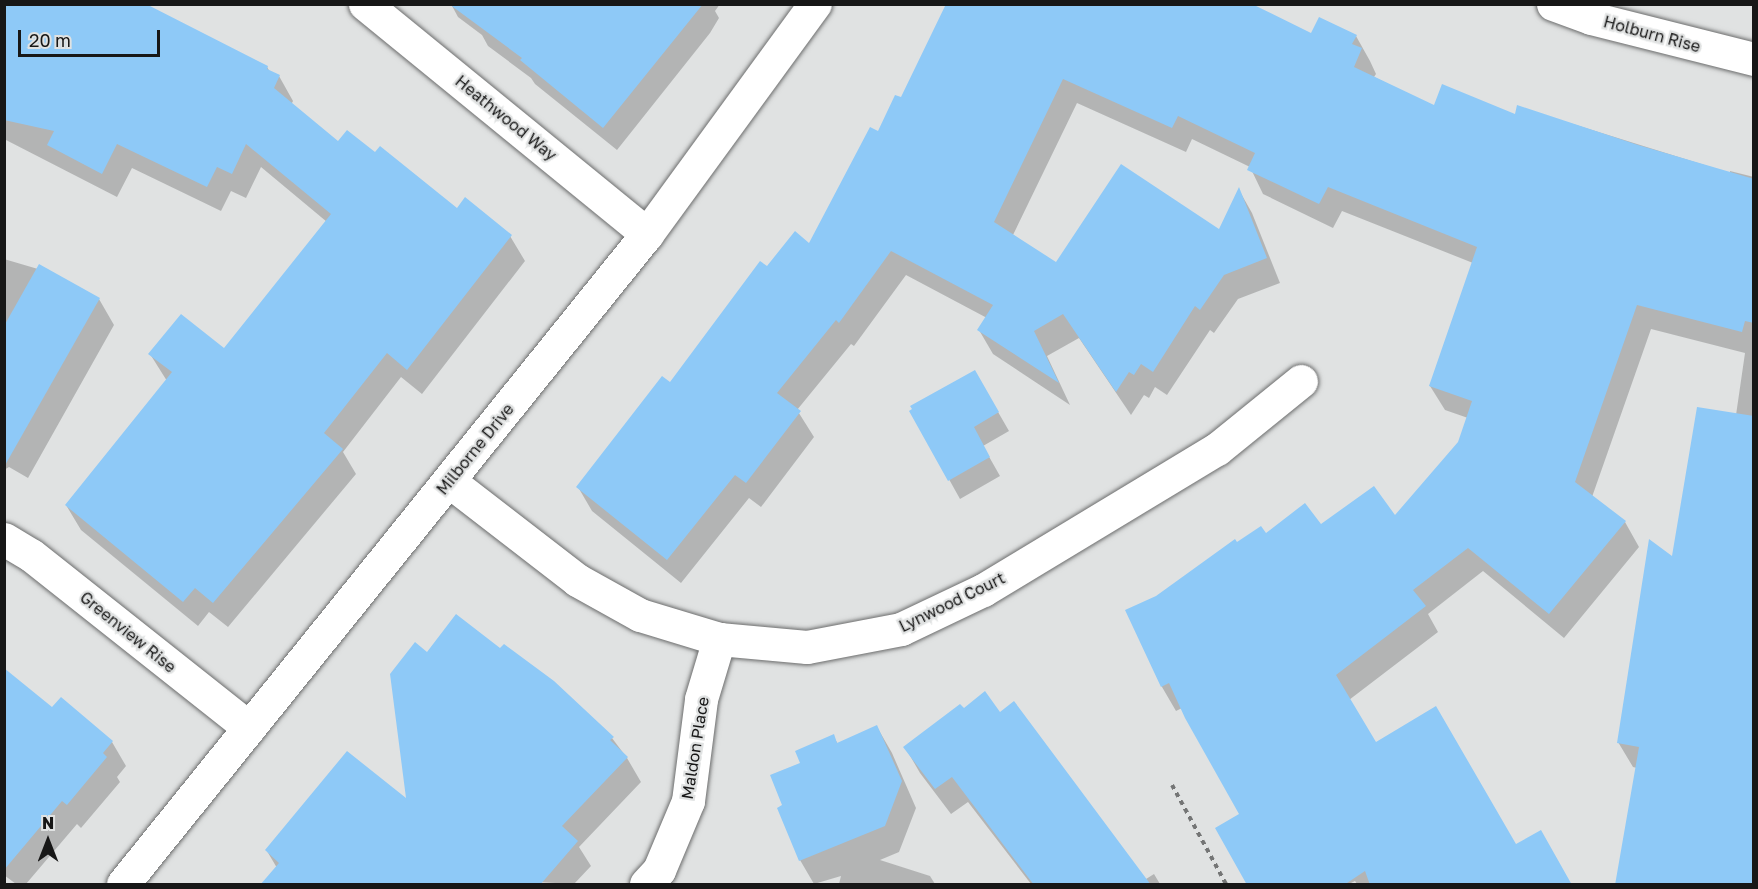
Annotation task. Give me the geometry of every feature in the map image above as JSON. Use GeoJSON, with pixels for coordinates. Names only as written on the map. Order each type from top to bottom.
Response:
{"type":"FeatureCollection","features":[{"type":"Feature","properties":{"kind":"street","name":"Heathwood Way"},"geometry":{"type":"LineString","coordinates":[[365,4],[647,234]]}},
{"type":"Feature","properties":{"kind":"street","name":"Milborne Drive"},"geometry":{"type":"LineString","coordinates":[[123,885],[647,234],[815,4]]}},
{"type":"Feature","properties":{"kind":"street","name":"Holburn Rise"},"geometry":{"type":"LineString","coordinates":[[1553,4],[1591,18],[1754,59]]}},
{"type":"Feature","properties":{"kind":"street","name":"Lynwood Court"},"geometry":{"type":"LineString","coordinates":[[448,481],[577,580],[640,615],[718,639],[807,647],[901,628],[983,590],[1217,449],[1301,381]]}},
{"type":"Feature","properties":{"kind":"street","name":"Greenview Rise"},"geometry":{"type":"LineString","coordinates":[[4,539],[31,555],[249,728]]}},
{"type":"Feature","properties":{"kind":"street","name":"Maldon Place"},"geometry":{"type":"LineString","coordinates":[[646,885],[658,870],[688,801],[701,699],[718,639]]}},
{"type":"Feature","properties":{"kind":"path"},"geometry":{"type":"LineString","coordinates":[[1172,785],[1226,885]]}},
{"type":"Feature","properties":{"kind":"building"},"geometry":{"type":"Polygon","coordinates":[[[4,4],[146,4],[268,66],[267,69],[280,75],[274,88],[338,141],[347,130],[375,152],[380,146],[457,208],[465,197],[512,235],[407,370],[387,353],[324,433],[343,449],[213,603],[195,588],[183,602],[65,505],[172,372],[148,354],[181,314],[224,348],[331,214],[246,144],[232,174],[217,167],[207,187],[117,144],[102,174],[47,145],[54,131],[4,120],[4,4]]]}},
{"type":"Feature","properties":{"kind":"building"},"geometry":{"type":"Polygon","coordinates":[[[449,4],[703,4],[603,128],[520,60],[522,58],[449,4]]]}},
{"type":"Feature","properties":{"kind":"building"},"geometry":{"type":"Polygon","coordinates":[[[946,4],[1252,4],[1311,33],[1319,17],[1357,35],[1352,44],[1362,48],[1354,67],[1434,105],[1442,84],[1515,114],[1517,105],[1638,145],[1754,179],[1754,323],[1745,321],[1742,332],[1637,305],[1575,482],[1626,521],[1549,614],[1468,548],[1413,590],[1426,606],[1336,675],[1376,742],[1436,706],[1516,844],[1541,830],[1572,885],[1370,885],[1365,871],[1344,885],[1247,885],[1215,828],[1239,814],[1185,718],[1169,683],[1161,687],[1125,610],[1156,596],[1235,539],[1237,542],[1261,526],[1266,533],[1305,503],[1321,524],[1374,486],[1395,515],[1458,442],[1472,401],[1429,386],[1477,247],[1328,187],[1319,204],[1247,170],[1255,153],[1178,116],[1172,128],[1063,79],[994,222],[1056,262],[1121,164],[1219,229],[1239,187],[1267,258],[1224,275],[1200,310],[1195,306],[1153,372],[1141,364],[1134,375],[1129,372],[1116,392],[1063,314],[1034,331],[1059,383],[977,330],[993,305],[891,251],[839,323],[836,320],[777,393],[801,411],[746,483],[735,475],[667,560],[576,487],[662,376],[670,382],[760,261],[767,266],[795,231],[809,243],[870,127],[878,131],[895,95],[901,97],[946,4]]]}},
{"type":"Feature","properties":{"kind":"building"},"geometry":{"type":"Polygon","coordinates":[[[39,264],[100,298],[4,467],[4,326],[39,264]]]}},
{"type":"Feature","properties":{"kind":"building"},"geometry":{"type":"Polygon","coordinates":[[[975,370],[999,412],[974,427],[990,457],[948,481],[909,411],[912,409],[910,406],[975,370]]]}},
{"type":"Feature","properties":{"kind":"building"},"geometry":{"type":"Polygon","coordinates":[[[1697,407],[1754,416],[1754,885],[1615,885],[1639,747],[1617,743],[1649,539],[1672,556],[1697,407]]]}},
{"type":"Feature","properties":{"kind":"building"},"geometry":{"type":"Polygon","coordinates":[[[456,614],[500,648],[504,644],[554,681],[614,737],[610,740],[628,757],[562,826],[578,841],[540,885],[260,885],[279,863],[265,850],[347,751],[406,798],[390,674],[415,642],[427,652],[456,614]]]}},
{"type":"Feature","properties":{"kind":"building"},"geometry":{"type":"Polygon","coordinates":[[[4,668],[52,707],[61,697],[113,741],[103,753],[107,757],[67,805],[62,801],[4,870],[4,668]]]}},
{"type":"Feature","properties":{"kind":"building"},"geometry":{"type":"Polygon","coordinates":[[[985,691],[1000,712],[1014,701],[1151,885],[1034,885],[952,777],[935,789],[903,747],[960,704],[964,708],[985,691]]]}},
{"type":"Feature","properties":{"kind":"building"},"geometry":{"type":"Polygon","coordinates":[[[877,725],[902,781],[885,826],[799,861],[777,808],[782,805],[770,775],[800,763],[795,751],[834,734],[837,743],[877,725]]]}}]}
